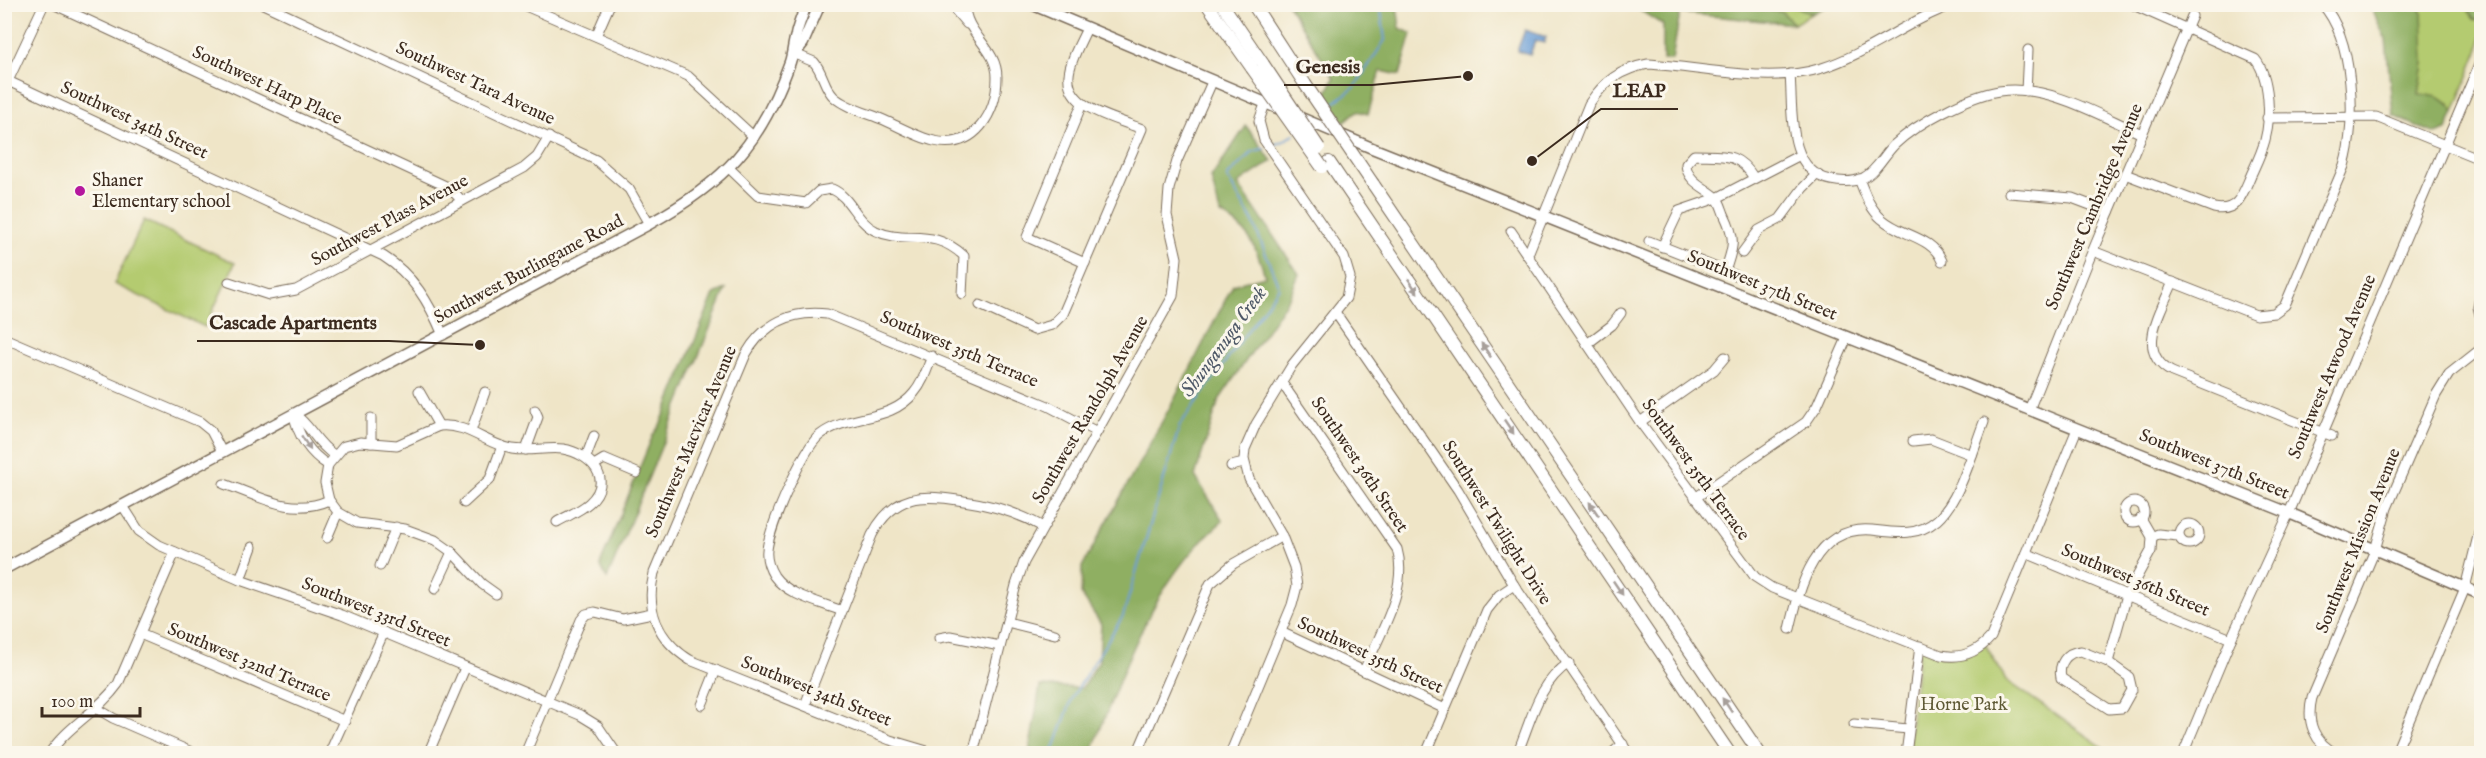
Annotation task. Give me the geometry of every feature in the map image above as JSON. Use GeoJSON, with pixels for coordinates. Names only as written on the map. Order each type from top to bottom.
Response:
{"type":"FeatureCollection","features":[{"type":"Feature","properties":{"kind":"highway"},"geometry":{"type":"LineString","coordinates":[[1200,4],[1255,65]]}},
{"type":"Feature","properties":{"kind":"highway"},"geometry":{"type":"LineString","coordinates":[[1208,4],[1380,237],[1730,753]]}},
{"type":"Feature","properties":{"kind":"highway"},"geometry":{"type":"LineString","coordinates":[[1222,4],[1255,65]]}},
{"type":"Feature","properties":{"kind":"highway"},"geometry":{"type":"LineString","coordinates":[[1254,4],[1305,84],[1760,753]]}},
{"type":"Feature","properties":{"kind":"main road","name":"Southwest Burlingame Road"},"geometry":{"type":"LineString","coordinates":[[4,569],[649,224],[704,191],[729,168],[754,137],[776,99],[793,56],[795,36],[806,4]]}},
{"type":"Feature","properties":{"kind":"main road","name":"Southwest Burlingame Road"},"geometry":{"type":"LineString","coordinates":[[793,56],[803,43],[820,4]]}},
{"type":"Feature","properties":{"kind":"main road","name":"Southwest 37th Street"},"geometry":{"type":"LineString","coordinates":[[1031,4],[1264,104],[2289,513],[2481,595]]}},
{"type":"Feature","properties":{"kind":"street","name":"Southwest 34th Street"},"geometry":{"type":"LineString","coordinates":[[44,4],[8,81],[372,250],[394,263],[413,281],[425,297],[443,335]]}},
{"type":"Feature","properties":{"kind":"street","name":"Southwest Harp Place"},"geometry":{"type":"LineString","coordinates":[[53,4],[450,188],[462,201]]}},
{"type":"Feature","properties":{"kind":"street","name":"Southwest Tara Avenue"},"geometry":{"type":"LineString","coordinates":[[263,4],[549,137],[607,168],[629,189],[649,224]]}},
{"type":"Feature","properties":{"kind":"street"},"geometry":{"type":"LineString","coordinates":[[521,4],[688,76],[754,137]]}},
{"type":"Feature","properties":{"kind":"street"},"geometry":{"type":"LineString","coordinates":[[596,36],[610,4]]}},
{"type":"Feature","properties":{"kind":"street"},"geometry":{"type":"LineString","coordinates":[[793,56],[814,62],[827,87],[841,102],[932,140],[952,142],[973,134],[984,124],[992,112],[997,75],[994,60],[950,4]]}},
{"type":"Feature","properties":{"kind":"street"},"geometry":{"type":"LineString","coordinates":[[965,4],[970,28]]}},
{"type":"Feature","properties":{"kind":"street"},"geometry":{"type":"LineString","coordinates":[[1528,254],[1589,104],[1598,90],[1615,75],[1648,64],[1790,74],[1833,64],[1917,18],[1955,4]]}},
{"type":"Feature","properties":{"kind":"street"},"geometry":{"type":"LineString","coordinates":[[2125,174],[2214,208],[2232,207],[2242,196],[2264,145],[2267,117],[2265,77],[2255,58],[2131,4]]}},
{"type":"Feature","properties":{"kind":"street"},"geometry":{"type":"LineString","coordinates":[[2093,251],[2264,315],[2280,310],[2289,300],[2344,166],[2349,145],[2349,67],[2339,28],[2322,4]]}},
{"type":"Feature","properties":{"kind":"street","name":"Southwest Cambridge Avenue"},"geometry":{"type":"LineString","coordinates":[[2028,410],[2192,16]]}},
{"type":"Feature","properties":{"kind":"street"},"geometry":{"type":"LineString","coordinates":[[980,305],[1034,330],[1052,325],[1061,317],[1142,129],[1082,104],[1074,95],[1069,76],[1087,27]]}},
{"type":"Feature","properties":{"kind":"street"},"geometry":{"type":"LineString","coordinates":[[2026,91],[2028,50]]}},
{"type":"Feature","properties":{"kind":"street","name":"Southwest Atwood Avenue"},"geometry":{"type":"LineString","coordinates":[[2183,753],[2231,639],[2327,434],[2481,58]]}},
{"type":"Feature","properties":{"kind":"street"},"geometry":{"type":"LineString","coordinates":[[1790,74],[1796,143],[1800,155],[1817,174],[1833,181],[1865,177],[1897,142],[1927,122],[1979,96],[2002,91],[2026,91],[2067,102],[2142,134]]}},
{"type":"Feature","properties":{"kind":"street","name":"Southwest Randolph Avenue"},"geometry":{"type":"LineString","coordinates":[[973,753],[1020,573],[1043,527],[1173,296],[1177,258],[1167,215],[1169,189],[1174,168],[1212,82]]}},
{"type":"Feature","properties":{"kind":"street"},"geometry":{"type":"LineString","coordinates":[[1082,104],[1027,237],[1085,263]]}},
{"type":"Feature","properties":{"kind":"street"},"geometry":{"type":"LineString","coordinates":[[1230,753],[1281,632],[1297,586],[1294,567],[1282,536],[1249,479],[1244,463],[1245,449],[1256,424],[1282,383],[1346,298],[1349,288],[1347,262],[1264,140],[1259,121],[1264,104]]}},
{"type":"Feature","properties":{"kind":"street"},"geometry":{"type":"LineString","coordinates":[[2267,117],[2349,116],[2385,120],[2481,160]]}},
{"type":"Feature","properties":{"kind":"street","name":"Southwest Plass Avenue"},"geometry":{"type":"LineString","coordinates":[[230,282],[259,294],[289,293],[531,163],[549,137]]}},
{"type":"Feature","properties":{"kind":"street"},"geometry":{"type":"LineString","coordinates":[[1662,246],[1679,210],[1717,198],[1800,155]]}},
{"type":"Feature","properties":{"kind":"street"},"geometry":{"type":"LineString","coordinates":[[1649,242],[1730,273],[1734,238],[1717,198],[1696,183],[1687,171],[1686,164],[1690,157],[1737,158],[1745,164],[1754,178]]}},
{"type":"Feature","properties":{"kind":"street"},"geometry":{"type":"LineString","coordinates":[[729,168],[751,192],[766,199],[806,203],[819,191],[832,189],[844,197],[857,215],[874,230],[924,237],[950,246],[964,256],[962,294]]}},
{"type":"Feature","properties":{"kind":"street"},"geometry":{"type":"LineString","coordinates":[[1742,253],[1759,230],[1780,219],[1803,188],[1817,174]]}},
{"type":"Feature","properties":{"kind":"street"},"geometry":{"type":"LineString","coordinates":[[1859,179],[1869,202],[1882,219],[1932,246],[1941,261]]}},
{"type":"Feature","properties":{"kind":"street"},"geometry":{"type":"LineString","coordinates":[[2009,193],[2072,198],[2109,212]]}},
{"type":"Feature","properties":{"kind":"street","name":"Southwest 35th Terrace"},"geometry":{"type":"LineString","coordinates":[[1512,231],[1520,247],[1528,254],[1640,422],[1755,577],[1772,588],[1920,646]]}},
{"type":"Feature","properties":{"kind":"street"},"geometry":{"type":"LineString","coordinates":[[2173,282],[2151,337],[2153,352],[2161,365],[2172,372],[2327,434]]}},
{"type":"Feature","properties":{"kind":"street"},"geometry":{"type":"LineString","coordinates":[[2481,287],[2478,307],[2481,323]]}},
{"type":"Feature","properties":{"kind":"street","name":"Southwest Twilight Drive"},"geometry":{"type":"LineString","coordinates":[[1335,312],[1458,490],[1514,585],[1629,753]]}},
{"type":"Feature","properties":{"kind":"street","name":"Southwest 35th Terrace"},"geometry":{"type":"LineString","coordinates":[[804,313],[837,317],[1048,406],[1097,432]]}},
{"type":"Feature","properties":{"kind":"street","name":"Southwest Macvicar Avenue"},"geometry":{"type":"LineString","coordinates":[[652,613],[651,590],[657,565],[746,354],[759,335],[772,324],[804,313]]}},
{"type":"Feature","properties":{"kind":"street"},"geometry":{"type":"LineString","coordinates":[[1587,344],[1611,325],[1621,313]]}},
{"type":"Feature","properties":{"kind":"street"},"geometry":{"type":"LineString","coordinates":[[4,338],[200,422],[211,431],[222,452]]}},
{"type":"Feature","properties":{"kind":"street"},"geometry":{"type":"LineString","coordinates":[[1695,498],[1806,422],[1817,406],[1847,338]]}},
{"type":"Feature","properties":{"kind":"street","name":"Southwest Mission Avenue"},"geometry":{"type":"LineString","coordinates":[[2337,753],[2325,747],[2316,737],[2310,720],[2310,707],[2375,550],[2387,508],[2436,395],[2450,374],[2481,348]]}},
{"type":"Feature","properties":{"kind":"street"},"geometry":{"type":"LineString","coordinates":[[842,611],[792,591],[778,581],[768,561],[769,540],[799,463],[816,439],[838,424],[886,413],[904,403],[921,383],[932,357]]}},
{"type":"Feature","properties":{"kind":"street"},"geometry":{"type":"LineString","coordinates":[[1640,422],[1714,370],[1725,357]]}},
{"type":"Feature","properties":{"kind":"street","name":"Southwest 36th Street"},"geometry":{"type":"LineString","coordinates":[[1282,383],[1390,540],[1399,559],[1398,589],[1364,671]]}},
{"type":"Feature","properties":{"kind":"street"},"geometry":{"type":"LineString","coordinates":[[419,391],[439,426]]}},
{"type":"Feature","properties":{"kind":"street"},"geometry":{"type":"LineString","coordinates":[[471,431],[485,392]]}},
{"type":"Feature","properties":{"kind":"street"},"geometry":{"type":"LineString","coordinates":[[526,450],[538,417],[535,410]]}},
{"type":"Feature","properties":{"kind":"street"},"geometry":{"type":"LineString","coordinates":[[294,414],[305,421],[316,440],[334,455]]}},
{"type":"Feature","properties":{"kind":"street"},"geometry":{"type":"LineString","coordinates":[[294,414],[296,426],[308,448],[328,465]]}},
{"type":"Feature","properties":{"kind":"street"},"geometry":{"type":"LineString","coordinates":[[371,418],[371,443]]}},
{"type":"Feature","properties":{"kind":"street"},"geometry":{"type":"LineString","coordinates":[[1790,629],[1797,598],[1814,558],[1839,536],[1865,530],[1909,533],[1936,520],[1954,497],[1984,422]]}},
{"type":"Feature","properties":{"kind":"street"},"geometry":{"type":"LineString","coordinates":[[496,594],[482,584],[452,552],[420,534],[396,527],[357,524],[338,512],[329,500],[326,483],[328,465],[334,455],[350,444],[397,445],[439,426],[450,425],[471,431],[502,446],[526,450],[555,448],[586,457],[594,465],[599,480],[593,499],[557,522]]}},
{"type":"Feature","properties":{"kind":"street"},"geometry":{"type":"LineString","coordinates":[[1906,753],[1920,646],[1941,655],[1962,656],[1978,649],[1991,637],[2077,429]]}},
{"type":"Feature","properties":{"kind":"street"},"geometry":{"type":"LineString","coordinates":[[586,457],[594,436]]}},
{"type":"Feature","properties":{"kind":"street"},"geometry":{"type":"LineString","coordinates":[[1913,441],[1931,439],[1971,455]]}},
{"type":"Feature","properties":{"kind":"street"},"geometry":{"type":"LineString","coordinates":[[464,503],[490,479],[502,446]]}},
{"type":"Feature","properties":{"kind":"street"},"geometry":{"type":"LineString","coordinates":[[594,465],[604,459],[637,473]]}},
{"type":"Feature","properties":{"kind":"street"},"geometry":{"type":"LineString","coordinates":[[1231,466],[1244,463]]}},
{"type":"Feature","properties":{"kind":"street"},"geometry":{"type":"LineString","coordinates":[[224,484],[283,506],[309,507],[329,500]]}},
{"type":"Feature","properties":{"kind":"street"},"geometry":{"type":"LineString","coordinates":[[805,705],[876,527],[890,511],[908,500],[936,495],[996,506],[1017,513],[1043,527]]}},
{"type":"Feature","properties":{"kind":"street","name":"Southwest 33rd Street"},"geometry":{"type":"LineString","coordinates":[[123,506],[144,535],[175,552],[240,580],[308,601],[591,721],[604,732],[617,753]]}},
{"type":"Feature","properties":{"kind":"street"},"geometry":{"type":"LineString","coordinates":[[327,538],[338,512]]}},
{"type":"Feature","properties":{"kind":"street"},"geometry":{"type":"LineString","coordinates":[[2108,662],[2127,595],[2148,556],[2152,537],[2141,519]]}},
{"type":"Feature","properties":{"kind":"street"},"geometry":{"type":"LineString","coordinates":[[2395,753],[2465,588],[2481,520]]}},
{"type":"Feature","properties":{"kind":"street"},"geometry":{"type":"LineString","coordinates":[[380,566],[396,527]]}},
{"type":"Feature","properties":{"kind":"street"},"geometry":{"type":"LineString","coordinates":[[2152,537],[2158,534],[2178,536]]}},
{"type":"Feature","properties":{"kind":"street"},"geometry":{"type":"LineString","coordinates":[[1137,753],[1210,584],[1233,564],[1282,536]]}},
{"type":"Feature","properties":{"kind":"street"},"geometry":{"type":"LineString","coordinates":[[240,580],[252,547]]}},
{"type":"Feature","properties":{"kind":"street"},"geometry":{"type":"LineString","coordinates":[[49,753],[61,737],[96,708],[118,684],[175,552]]}},
{"type":"Feature","properties":{"kind":"street"},"geometry":{"type":"LineString","coordinates":[[435,589],[452,552]]}},
{"type":"Feature","properties":{"kind":"street","name":"Southwest 36th Street"},"geometry":{"type":"LineString","coordinates":[[2026,553],[2231,639]]}},
{"type":"Feature","properties":{"kind":"street"},"geometry":{"type":"LineString","coordinates":[[1426,753],[1487,610],[1499,595],[1514,585]]}},
{"type":"Feature","properties":{"kind":"street"},"geometry":{"type":"LineString","coordinates":[[525,753],[586,614],[595,612],[624,619],[652,613]]}},
{"type":"Feature","properties":{"kind":"street","name":"Southwest 34th Street"},"geometry":{"type":"LineString","coordinates":[[652,613],[661,632],[674,649],[690,660],[890,740],[937,753]]}},
{"type":"Feature","properties":{"kind":"street"},"geometry":{"type":"LineString","coordinates":[[1007,622],[1055,634]]}},
{"type":"Feature","properties":{"kind":"street"},"geometry":{"type":"LineString","coordinates":[[329,753],[384,632]]}},
{"type":"Feature","properties":{"kind":"street","name":"Southwest 35th Street"},"geometry":{"type":"LineString","coordinates":[[1281,632],[1445,709]]}},
{"type":"Feature","properties":{"kind":"street","name":"Southwest 32nd Terrace"},"geometry":{"type":"LineString","coordinates":[[140,634],[345,721]]}},
{"type":"Feature","properties":{"kind":"street"},"geometry":{"type":"LineString","coordinates":[[939,638],[950,636],[1000,646]]}},
{"type":"Feature","properties":{"kind":"street"},"geometry":{"type":"LineString","coordinates":[[2073,651],[2081,651],[2108,662],[2132,681],[2132,690],[2126,704],[2118,710],[2102,706],[2061,678],[2064,659],[2073,651]]}},
{"type":"Feature","properties":{"kind":"street"},"geometry":{"type":"LineString","coordinates":[[1517,753],[1544,686],[1569,663]]}},
{"type":"Feature","properties":{"kind":"street"},"geometry":{"type":"LineString","coordinates":[[428,753],[465,668]]}},
{"type":"Feature","properties":{"kind":"street","name":"Southwest 34th Street"},"geometry":{"type":"LineString","coordinates":[[702,705],[716,670]]}},
{"type":"Feature","properties":{"kind":"street"},"geometry":{"type":"LineString","coordinates":[[96,708],[113,718],[196,753]]}},
{"type":"Feature","properties":{"kind":"street"},"geometry":{"type":"LineString","coordinates":[[1854,724],[1908,729]]}},
{"type":"Feature","properties":{"kind":"street"},"geometry":{"type":"LineString","coordinates":[[1611,753],[1623,744]]}},
{"type":"Feature","properties":{"kind":"green space"},"geometry":{"type":"Polygon","coordinates":[[[1829,4],[1813,13],[1789,5],[1829,4]]]}},
{"type":"Feature","properties":{"kind":"green space"},"geometry":{"type":"Polygon","coordinates":[[[1288,5],[1397,5],[1400,28],[1412,34],[1400,75],[1381,71],[1368,114],[1357,111],[1344,122],[1325,96],[1334,78],[1288,5]]]}},
{"type":"Feature","properties":{"kind":"green space"},"geometry":{"type":"Polygon","coordinates":[[[1632,5],[1730,5],[1782,12],[1794,24],[1680,13],[1672,60],[1663,60],[1663,25],[1632,5]]]}},
{"type":"Feature","properties":{"kind":"green space"},"geometry":{"type":"Polygon","coordinates":[[[1730,5],[1789,5],[1813,13],[1794,24],[1782,12],[1730,5]]]}},
{"type":"Feature","properties":{"kind":"green space"},"geometry":{"type":"Polygon","coordinates":[[[2370,5],[2418,5],[2422,11],[2424,62],[2419,94],[2439,98],[2451,107],[2454,112],[2447,130],[2436,134],[2393,116],[2386,40],[2370,5]]]}},
{"type":"Feature","properties":{"kind":"green space"},"geometry":{"type":"Polygon","coordinates":[[[2418,5],[2465,5],[2474,19],[2481,22],[2481,43],[2454,112],[2449,104],[2419,94],[2424,62],[2418,5]]]}},
{"type":"Feature","properties":{"kind":"green space"},"geometry":{"type":"Polygon","coordinates":[[[2465,5],[2481,5],[2481,22],[2474,19],[2465,5]]]}},
{"type":"Feature","properties":{"kind":"green space"},"geometry":{"type":"Polygon","coordinates":[[[1246,126],[1272,161],[1238,184],[1299,274],[1289,298],[1219,400],[1195,476],[1223,521],[1198,544],[1177,570],[1159,598],[1129,659],[1091,753],[1029,753],[1040,686],[1082,688],[1099,661],[1101,624],[1081,594],[1082,567],[1175,398],[1233,285],[1265,276],[1254,246],[1245,232],[1220,213],[1211,178],[1246,126]]]}},
{"type":"Feature","properties":{"kind":"green space"},"geometry":{"type":"Polygon","coordinates":[[[144,220],[235,263],[205,327],[114,284],[144,220]]]}},
{"type":"Feature","properties":{"kind":"green space"},"geometry":{"type":"Polygon","coordinates":[[[726,289],[607,579],[600,565],[653,435],[660,425],[714,294],[726,289]]]}},
{"type":"Feature","properties":{"kind":"green space","name":"Horne Park"},"geometry":{"type":"Polygon","coordinates":[[[1985,644],[2006,680],[2111,753],[1907,754],[1920,646],[1952,657],[1985,644]]]}},
{"type":"Feature","properties":{"kind":"water"},"geometry":{"type":"Polygon","coordinates":[[[1525,30],[1546,37],[1544,43],[1535,40],[1530,55],[1517,51],[1525,30]]]}},
{"type":"Feature","properties":{"kind":"waterway","name":"Shunganuga Creek"},"geometry":{"type":"LineString","coordinates":[[1327,108],[1354,88],[1385,40],[1380,4]]}},
{"type":"Feature","properties":{"kind":"waterway","name":"Shunganuga Creek"},"geometry":{"type":"LineString","coordinates":[[1270,146],[1294,134]]}},
{"type":"Feature","properties":{"kind":"waterway","name":"Shunganuga Creek"},"geometry":{"type":"LineString","coordinates":[[1052,754],[1073,696],[1123,616],[1180,425],[1279,287],[1253,222],[1227,177],[1252,152],[1265,148]]}},
{"type":"Feature","properties":{"kind":"place","name":"Genesis"},"geometry":{"type":"Point","coordinates":[1468,76]}},
{"type":"Feature","properties":{"kind":"place","name":"LEAP"},"geometry":{"type":"Point","coordinates":[1532,161]}},
{"type":"Feature","properties":{"kind":"place","name":"Shaner Elementary school"},"geometry":{"type":"Point","coordinates":[80,191]}},
{"type":"Feature","properties":{"kind":"place","name":"Cascade Apartments"},"geometry":{"type":"Point","coordinates":[480,345]}}]}
